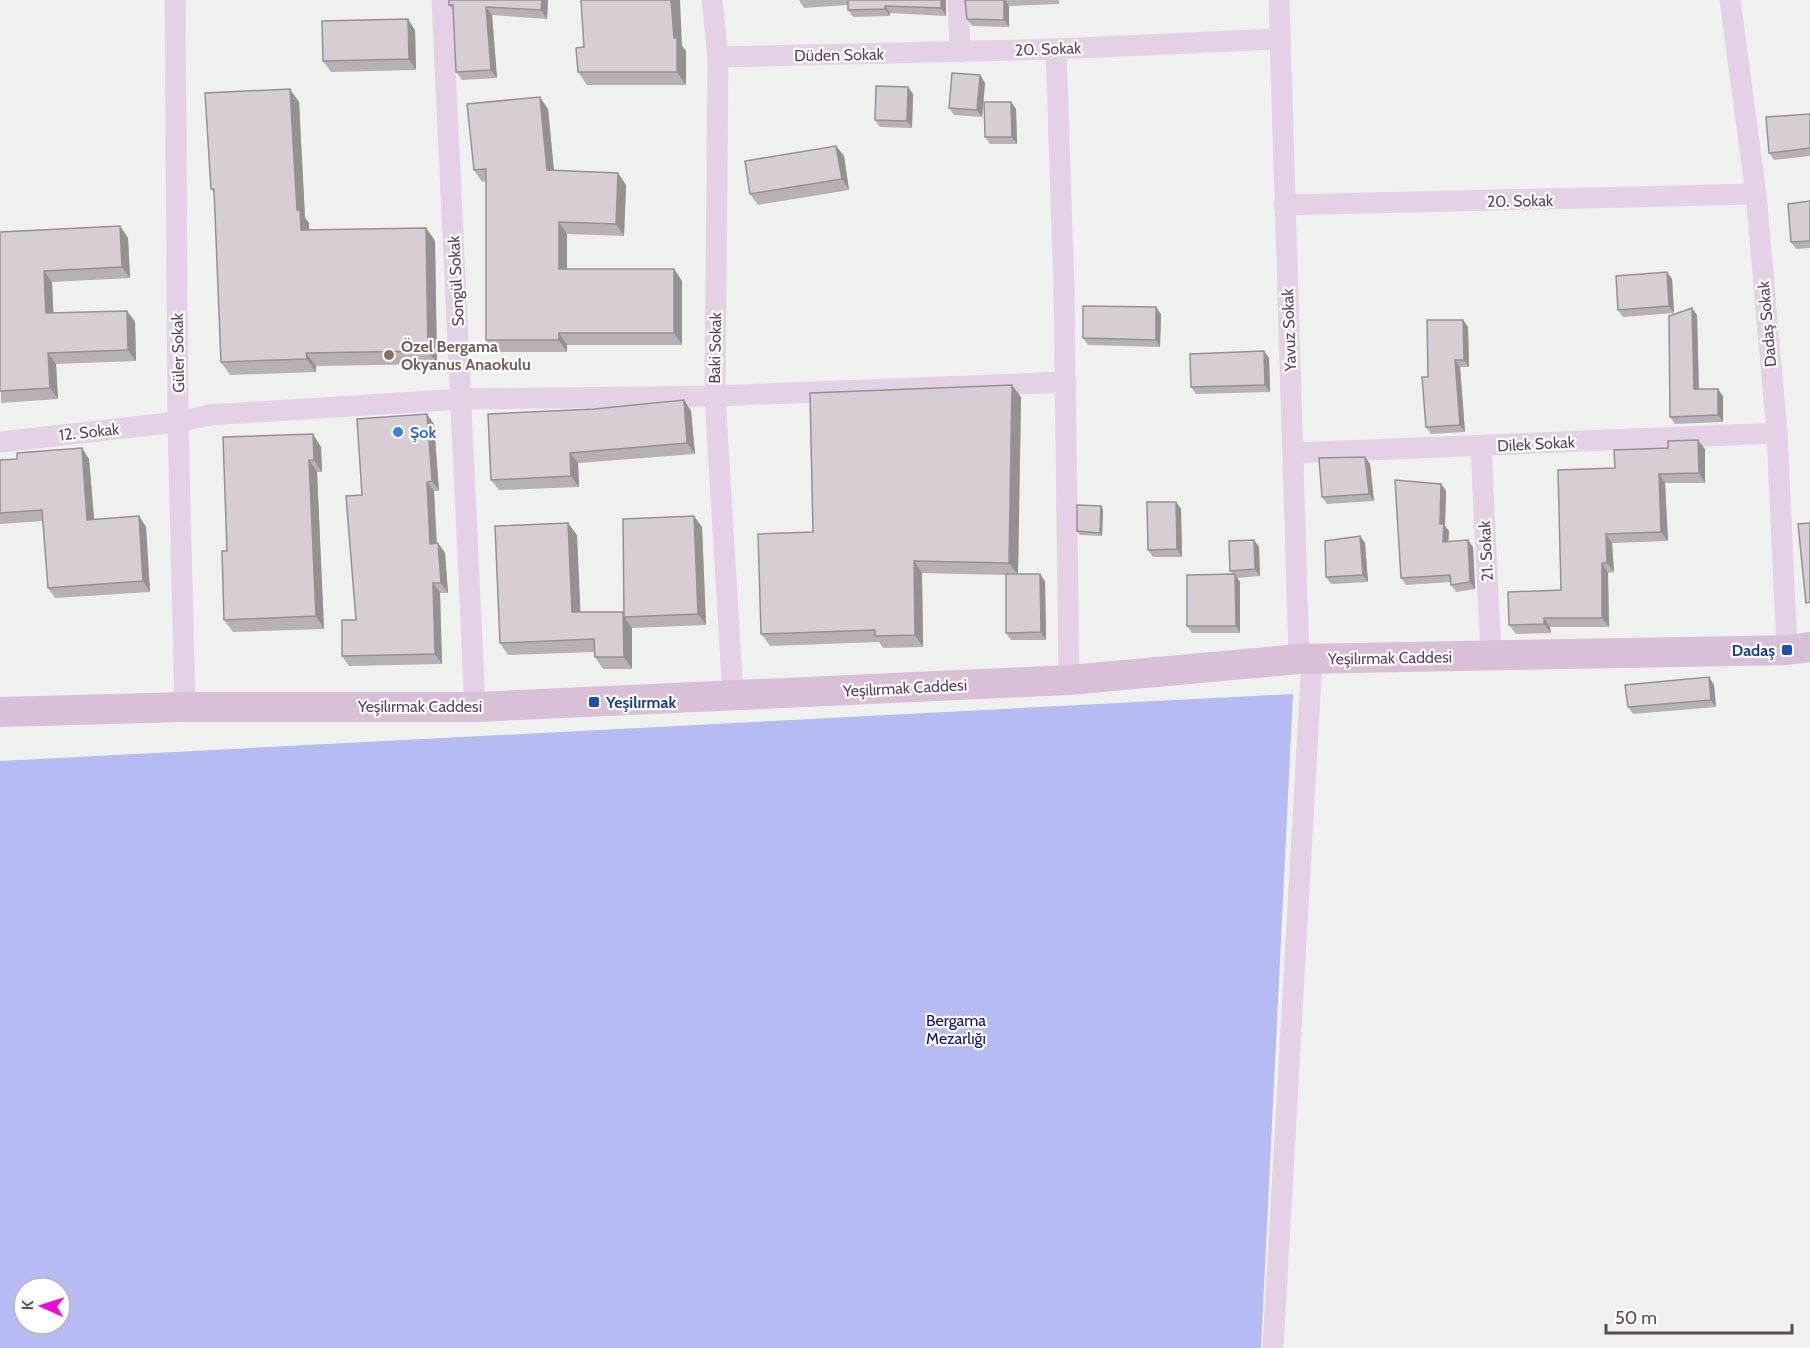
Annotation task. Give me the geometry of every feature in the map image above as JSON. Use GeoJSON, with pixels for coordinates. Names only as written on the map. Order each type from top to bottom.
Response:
{"type":"FeatureCollection","features":[{"type":"Feature","properties":{"kind":"street","name":"Güler Sokak"},"geometry":{"type":"LineString","coordinates":[[175,0],[178,422],[185,707]]}},
{"type":"Feature","properties":{"kind":"street","name":"Songül Sokak"},"geometry":{"type":"LineString","coordinates":[[442,0],[475,706]]}},
{"type":"Feature","properties":{"kind":"street","name":"Baki Sokak"},"geometry":{"type":"LineString","coordinates":[[712,0],[718,57],[715,396],[733,696]]}},
{"type":"Feature","properties":{"kind":"street"},"geometry":{"type":"LineString","coordinates":[[958,0],[960,52]]}},
{"type":"Feature","properties":{"kind":"street","name":"Yavuz Sokak"},"geometry":{"type":"LineString","coordinates":[[1273,1348],[1305,659],[1284,205],[1279,0]]}},
{"type":"Feature","properties":{"kind":"street","name":"Dadaş Sokak"},"geometry":{"type":"LineString","coordinates":[[1730,0],[1756,194],[1799,648]]}},
{"type":"Feature","properties":{"kind":"street","name":"20. Sokak"},"geometry":{"type":"LineString","coordinates":[[960,52],[1056,50],[1279,39]]}},
{"type":"Feature","properties":{"kind":"street"},"geometry":{"type":"LineString","coordinates":[[1056,50],[1066,382],[1069,680]]}},
{"type":"Feature","properties":{"kind":"street","name":"Düden Sokak"},"geometry":{"type":"LineString","coordinates":[[718,57],[960,52]]}},
{"type":"Feature","properties":{"kind":"street","name":"20. Sokak"},"geometry":{"type":"LineString","coordinates":[[1284,205],[1756,194]]}},
{"type":"Feature","properties":{"kind":"street","name":"12. Sokak"},"geometry":{"type":"LineString","coordinates":[[0,442],[178,422],[208,415],[462,399],[715,396],[1066,382]]}},
{"type":"Feature","properties":{"kind":"street","name":"Dilek Sokak"},"geometry":{"type":"LineString","coordinates":[[1294,453],[1777,433]]}},
{"type":"Feature","properties":{"kind":"street","name":"21. Sokak"},"geometry":{"type":"LineString","coordinates":[[1481,447],[1491,656]]}},
{"type":"Feature","properties":{"kind":"street","name":"Yeşilırmak Caddesi"},"geometry":{"type":"LineString","coordinates":[[0,712],[185,707],[475,706],[1069,680],[1305,659],[1799,648]]}},
{"type":"Feature","properties":{"kind":"green space","name":"Bergama Mezarlığı"},"geometry":{"type":"Polygon","coordinates":[[[1293,694],[1261,1348],[0,1348],[0,761],[1293,694]]]}},
{"type":"Feature","properties":{"kind":"building"},"geometry":{"type":"Polygon","coordinates":[[[449,0],[542,0],[541,10],[486,7],[491,70],[456,72],[453,5],[449,5],[449,0]]]}},
{"type":"Feature","properties":{"kind":"building"},"geometry":{"type":"Polygon","coordinates":[[[581,0],[671,0],[674,38],[677,38],[677,72],[578,72],[576,48],[584,47],[581,0]]]}},
{"type":"Feature","properties":{"kind":"building"},"geometry":{"type":"Polygon","coordinates":[[[848,0],[941,0],[941,8],[885,6],[885,9],[848,10],[848,0]]]}},
{"type":"Feature","properties":{"kind":"building"},"geometry":{"type":"Polygon","coordinates":[[[965,0],[1004,0],[1004,20],[967,19],[965,0]]]}},
{"type":"Feature","properties":{"kind":"building"},"geometry":{"type":"Polygon","coordinates":[[[408,19],[409,59],[323,61],[322,21],[408,19]]]}},
{"type":"Feature","properties":{"kind":"building"},"geometry":{"type":"Polygon","coordinates":[[[952,73],[980,75],[977,110],[949,108],[952,73]]]}},
{"type":"Feature","properties":{"kind":"building"},"geometry":{"type":"Polygon","coordinates":[[[876,86],[908,87],[907,121],[875,120],[876,86]]]}},
{"type":"Feature","properties":{"kind":"building"},"geometry":{"type":"Polygon","coordinates":[[[290,89],[297,210],[300,210],[301,230],[426,228],[428,351],[306,353],[307,359],[221,362],[214,189],[211,189],[205,93],[290,89]]]}},
{"type":"Feature","properties":{"kind":"building"},"geometry":{"type":"Polygon","coordinates":[[[540,97],[547,170],[618,173],[616,224],[559,222],[559,269],[674,269],[674,333],[559,333],[559,340],[486,340],[486,169],[474,170],[467,104],[540,97]]]}},
{"type":"Feature","properties":{"kind":"building"},"geometry":{"type":"Polygon","coordinates":[[[984,102],[1011,102],[1012,137],[985,137],[984,102]]]}},
{"type":"Feature","properties":{"kind":"building"},"geometry":{"type":"Polygon","coordinates":[[[1810,114],[1810,148],[1769,153],[1766,117],[1810,114]]]}},
{"type":"Feature","properties":{"kind":"building"},"geometry":{"type":"Polygon","coordinates":[[[836,146],[842,179],[750,194],[745,161],[836,146]]]}},
{"type":"Feature","properties":{"kind":"building"},"geometry":{"type":"Polygon","coordinates":[[[1810,201],[1810,241],[1791,242],[1788,204],[1810,201]]]}},
{"type":"Feature","properties":{"kind":"building"},"geometry":{"type":"Polygon","coordinates":[[[120,226],[122,267],[44,271],[46,313],[127,311],[128,350],[48,353],[50,388],[0,391],[0,232],[120,226]]]}},
{"type":"Feature","properties":{"kind":"building"},"geometry":{"type":"Polygon","coordinates":[[[1667,272],[1669,306],[1618,310],[1616,276],[1667,272]]]}},
{"type":"Feature","properties":{"kind":"building"},"geometry":{"type":"Polygon","coordinates":[[[1083,306],[1156,307],[1156,340],[1083,338],[1083,306]]]}},
{"type":"Feature","properties":{"kind":"building"},"geometry":{"type":"Polygon","coordinates":[[[1692,308],[1694,389],[1718,389],[1718,415],[1670,417],[1669,316],[1692,308]]]}},
{"type":"Feature","properties":{"kind":"building"},"geometry":{"type":"Polygon","coordinates":[[[1427,320],[1463,320],[1464,360],[1455,360],[1460,425],[1426,427],[1422,377],[1428,377],[1427,320]]]}},
{"type":"Feature","properties":{"kind":"building"},"geometry":{"type":"Polygon","coordinates":[[[1264,351],[1265,385],[1191,387],[1190,354],[1264,351]]]}},
{"type":"Feature","properties":{"kind":"building"},"geometry":{"type":"Polygon","coordinates":[[[1012,385],[1009,563],[914,561],[915,635],[875,636],[875,630],[761,634],[758,534],[813,532],[810,393],[1012,385]]]}},
{"type":"Feature","properties":{"kind":"building"},"geometry":{"type":"Polygon","coordinates":[[[684,400],[687,443],[570,453],[571,476],[491,480],[488,414],[594,409],[684,400]]]}},
{"type":"Feature","properties":{"kind":"building"},"geometry":{"type":"Polygon","coordinates":[[[427,414],[432,481],[427,482],[430,544],[438,543],[441,583],[433,583],[435,654],[342,656],[342,620],[356,620],[346,496],[362,495],[357,419],[427,414]]]}},
{"type":"Feature","properties":{"kind":"building"},"geometry":{"type":"Polygon","coordinates":[[[313,434],[314,460],[309,460],[316,616],[224,620],[222,551],[227,551],[223,437],[313,434]]]}},
{"type":"Feature","properties":{"kind":"building"},"geometry":{"type":"Polygon","coordinates":[[[1698,440],[1699,473],[1659,474],[1661,532],[1606,534],[1607,563],[1602,563],[1602,618],[1544,618],[1544,624],[1509,625],[1508,592],[1561,590],[1558,470],[1615,468],[1614,450],[1668,448],[1668,441],[1698,440]]]}},
{"type":"Feature","properties":{"kind":"building"},"geometry":{"type":"Polygon","coordinates":[[[82,448],[87,520],[139,516],[143,581],[48,588],[42,510],[0,513],[0,460],[17,459],[17,453],[82,448]]]}},
{"type":"Feature","properties":{"kind":"building"},"geometry":{"type":"Polygon","coordinates":[[[1365,457],[1369,494],[1322,497],[1319,458],[1365,457]]]}},
{"type":"Feature","properties":{"kind":"building"},"geometry":{"type":"Polygon","coordinates":[[[1395,480],[1441,484],[1440,524],[1444,524],[1443,542],[1468,540],[1470,582],[1451,585],[1450,575],[1401,578],[1395,480]]]}},
{"type":"Feature","properties":{"kind":"building"},"geometry":{"type":"Polygon","coordinates":[[[1147,502],[1176,502],[1177,549],[1148,550],[1147,502]]]}},
{"type":"Feature","properties":{"kind":"building"},"geometry":{"type":"Polygon","coordinates":[[[1077,505],[1101,506],[1100,533],[1077,531],[1077,505]]]}},
{"type":"Feature","properties":{"kind":"building"},"geometry":{"type":"Polygon","coordinates":[[[694,516],[698,614],[624,617],[623,519],[694,516]]]}},
{"type":"Feature","properties":{"kind":"building"},"geometry":{"type":"Polygon","coordinates":[[[568,523],[572,612],[623,612],[624,657],[595,657],[594,639],[500,643],[495,526],[568,523]]]}},
{"type":"Feature","properties":{"kind":"building"},"geometry":{"type":"Polygon","coordinates":[[[1810,523],[1810,602],[1806,603],[1798,524],[1810,523]]]}},
{"type":"Feature","properties":{"kind":"building"},"geometry":{"type":"Polygon","coordinates":[[[1360,536],[1363,575],[1326,577],[1325,541],[1360,536]]]}},
{"type":"Feature","properties":{"kind":"building"},"geometry":{"type":"Polygon","coordinates":[[[1254,540],[1255,569],[1230,571],[1229,541],[1254,540]]]}},
{"type":"Feature","properties":{"kind":"building"},"geometry":{"type":"Polygon","coordinates":[[[1006,574],[1040,574],[1041,632],[1006,633],[1006,574]]]}},
{"type":"Feature","properties":{"kind":"building"},"geometry":{"type":"Polygon","coordinates":[[[1235,574],[1236,626],[1187,626],[1187,575],[1235,574]]]}},
{"type":"Feature","properties":{"kind":"building"},"geometry":{"type":"Polygon","coordinates":[[[1709,677],[1711,700],[1628,707],[1625,685],[1709,677]]]}},
{"type":"Feature","properties":{"kind":"place","name":"Özel Bergama Okyanus Anaokulu"},"geometry":{"type":"Point","coordinates":[389,355]}},
{"type":"Feature","properties":{"kind":"place","name":"Şok"},"geometry":{"type":"Point","coordinates":[398,432]}},
{"type":"Feature","properties":{"kind":"place","name":"Dadaş"},"geometry":{"type":"Point","coordinates":[1787,650]}},
{"type":"Feature","properties":{"kind":"place","name":"Yeşilırmak"},"geometry":{"type":"Point","coordinates":[594,702]}}]}
